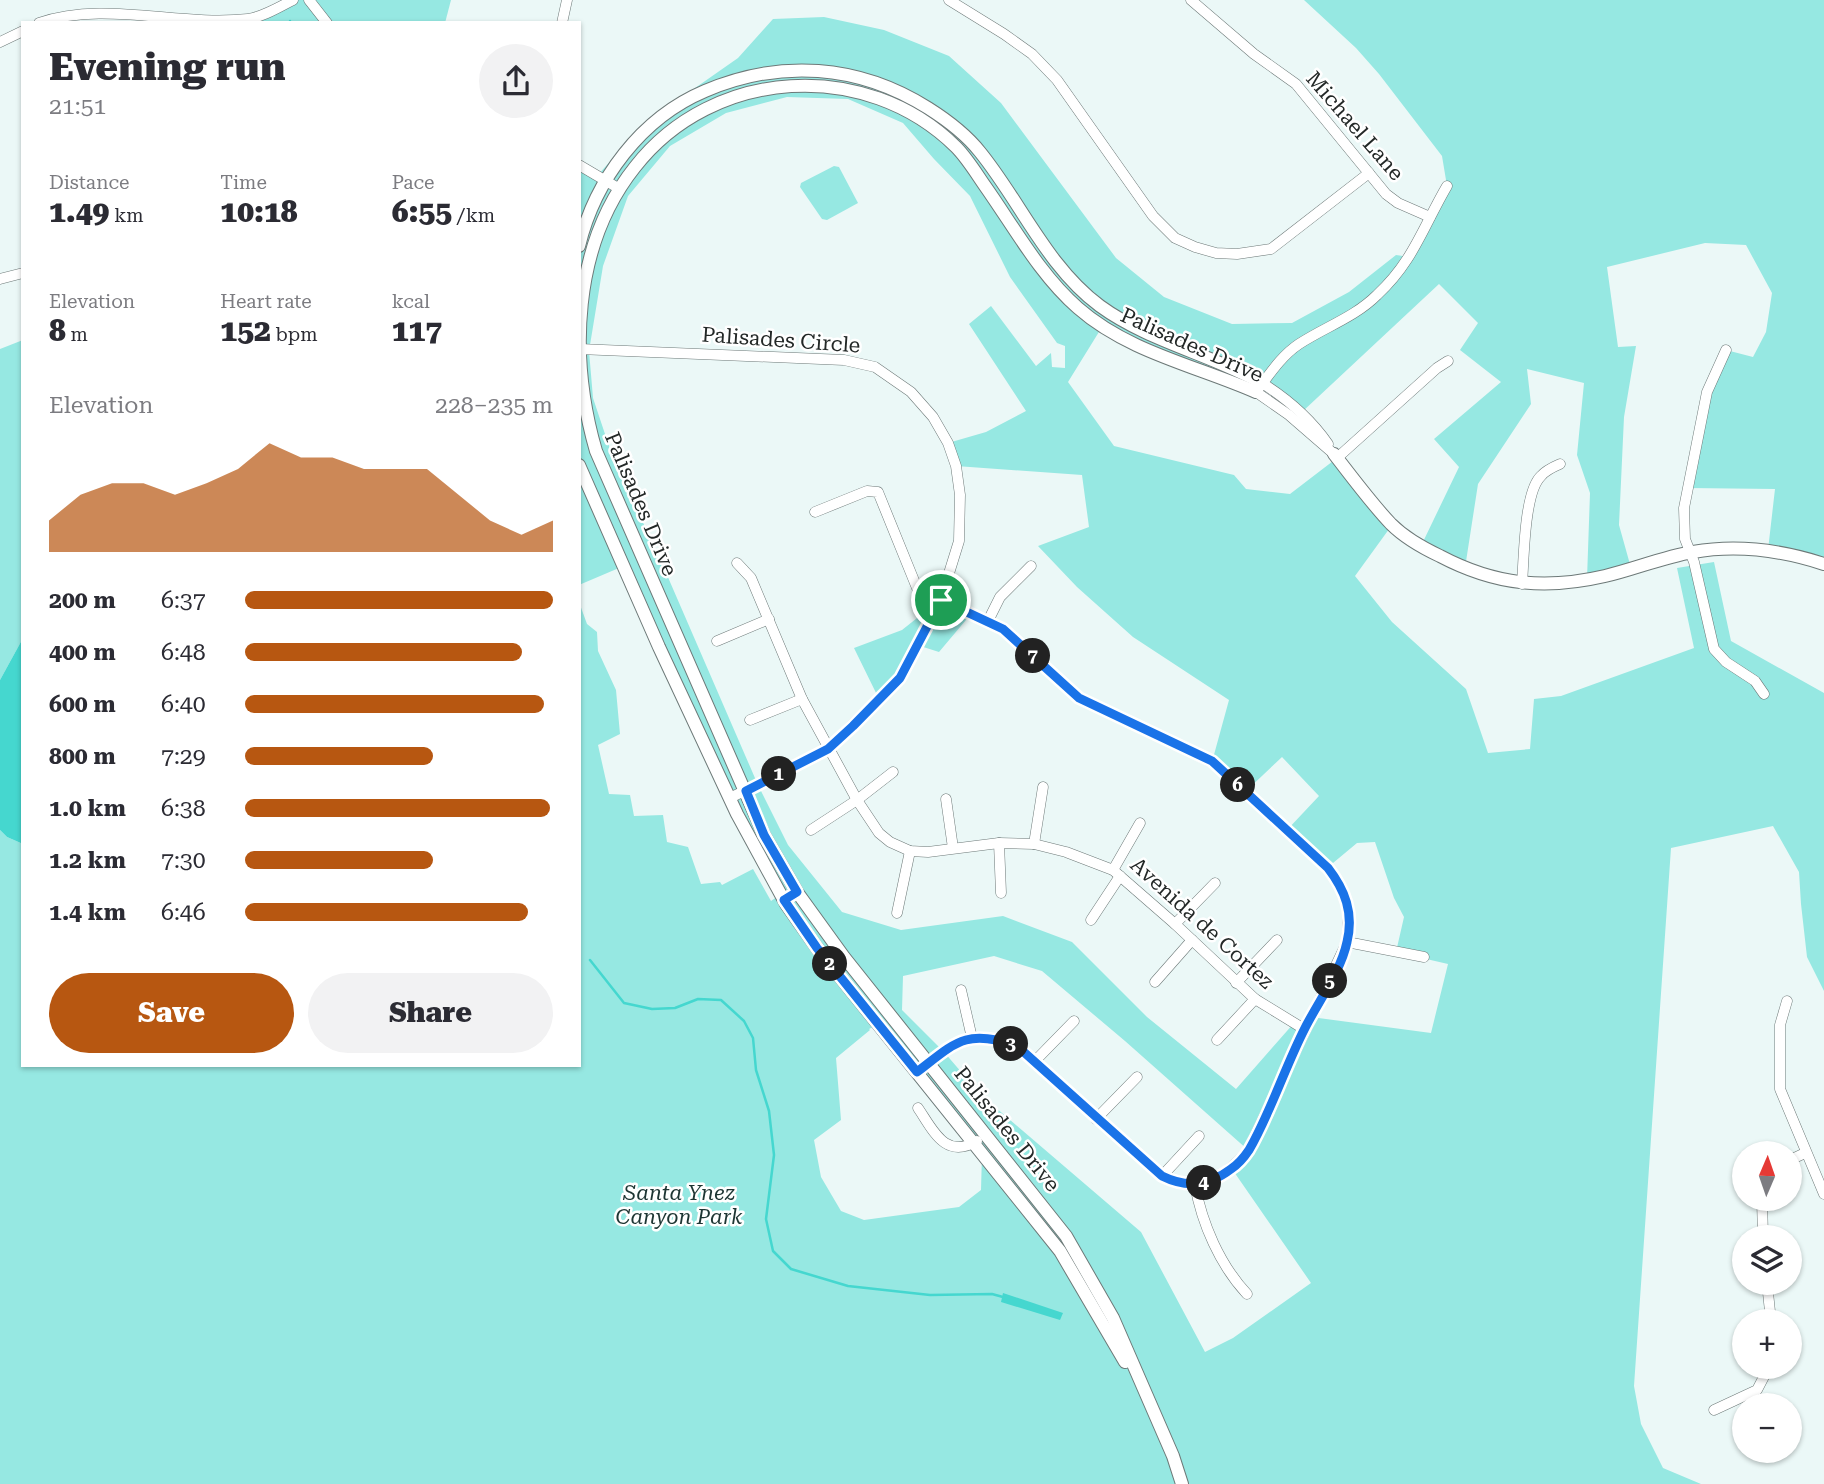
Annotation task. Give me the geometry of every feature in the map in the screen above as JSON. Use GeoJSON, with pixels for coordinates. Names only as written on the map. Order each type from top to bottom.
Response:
{"type":"FeatureCollection","features":[{"type":"Feature","properties":{"kind":"street"},"geometry":{"type":"LineString","coordinates":[[43,21],[80,9],[252,21],[293,0]]}},
{"type":"Feature","properties":{"kind":"street"},"geometry":{"type":"LineString","coordinates":[[309,0],[325,21]]}},
{"type":"Feature","properties":{"kind":"street"},"geometry":{"type":"LineString","coordinates":[[562,21],[566,0]]}},
{"type":"Feature","properties":{"kind":"street"},"geometry":{"type":"LineString","coordinates":[[949,0],[1032,54],[1057,80],[1153,216],[1175,237],[1195,247],[1216,253],[1237,254],[1271,249],[1369,173]]}},
{"type":"Feature","properties":{"kind":"street","name":"Michael Lane"},"geometry":{"type":"LineString","coordinates":[[1191,0],[1254,54],[1296,84],[1386,194],[1398,203],[1430,216]]}},
{"type":"Feature","properties":{"kind":"street"},"geometry":{"type":"LineString","coordinates":[[0,42],[21,32]]}},
{"type":"Feature","properties":{"kind":"street","name":"Palisades Drive"},"geometry":{"type":"LineString","coordinates":[[581,237],[585,220],[605,181],[628,149],[653,124],[683,103],[737,79],[779,72],[833,72],[869,79],[907,94],[960,131],[981,152],[1065,272],[1100,306],[1303,413],[1392,525],[1421,546],[1477,573],[1522,584],[1550,584],[1606,576],[1690,552],[1740,547],[1769,550],[1824,564]]}},
{"type":"Feature","properties":{"kind":"street","name":"Palisades Drive"},"geometry":{"type":"LineString","coordinates":[[581,326],[582,302],[593,247],[607,208],[618,188],[648,151],[675,127],[714,104],[766,88],[813,85],[876,99],[912,115],[957,148],[1048,277],[1080,310],[1119,337],[1259,388]]}},
{"type":"Feature","properties":{"kind":"street"},"geometry":{"type":"LineString","coordinates":[[581,165],[618,188]]}},
{"type":"Feature","properties":{"kind":"street"},"geometry":{"type":"LineString","coordinates":[[1259,388],[1270,371],[1297,345],[1359,311],[1376,297],[1410,257],[1447,186]]}},
{"type":"Feature","properties":{"kind":"street"},"geometry":{"type":"LineString","coordinates":[[0,279],[21,273]]}},
{"type":"Feature","properties":{"kind":"street","name":"Palisades Circle"},"geometry":{"type":"LineString","coordinates":[[581,349],[844,360],[875,367],[911,392],[933,417],[948,443],[956,466],[960,495],[959,541],[941,600],[900,678],[828,749],[730,798]]}},
{"type":"Feature","properties":{"kind":"street"},"geometry":{"type":"LineString","coordinates":[[1726,350],[1707,392],[1684,508],[1685,539],[1694,562],[1714,649],[1726,662],[1755,681],[1764,694]]}},
{"type":"Feature","properties":{"kind":"street"},"geometry":{"type":"LineString","coordinates":[[1336,456],[1448,361]]}},
{"type":"Feature","properties":{"kind":"street","name":"Palisades Drive"},"geometry":{"type":"LineString","coordinates":[[581,364],[583,395],[596,451],[764,835],[797,892],[844,957],[1056,1222],[1079,1255],[1113,1318],[1173,1456],[1182,1484]]}},
{"type":"Feature","properties":{"kind":"street"},"geometry":{"type":"LineString","coordinates":[[1522,584],[1529,501],[1541,476],[1560,464]]}},
{"type":"Feature","properties":{"kind":"street","name":"Palisades Drive"},"geometry":{"type":"LineString","coordinates":[[581,470],[659,647],[730,798],[784,900],[817,948],[1067,1262],[1116,1346],[1173,1456]]}},
{"type":"Feature","properties":{"kind":"street"},"geometry":{"type":"LineString","coordinates":[[815,512],[867,491],[878,492],[917,588],[1003,629],[1079,698],[1212,761],[1328,868],[1343,887],[1349,909],[1347,942],[1333,976],[1304,1029],[1248,1151],[1232,1169],[1216,1179],[1195,1185],[1176,1183],[1162,1176],[1016,1045],[990,1037],[972,1038],[956,1043],[917,1072]]}},
{"type":"Feature","properties":{"kind":"street"},"geometry":{"type":"LineString","coordinates":[[737,563],[751,578],[802,699],[857,800],[879,832],[890,842],[910,851],[897,913]]}},
{"type":"Feature","properties":{"kind":"street"},"geometry":{"type":"LineString","coordinates":[[988,621],[1000,597],[1031,566]]}},
{"type":"Feature","properties":{"kind":"street"},"geometry":{"type":"LineString","coordinates":[[718,641],[769,619]]}},
{"type":"Feature","properties":{"kind":"street"},"geometry":{"type":"LineString","coordinates":[[750,720],[802,699]]}},
{"type":"Feature","properties":{"kind":"street"},"geometry":{"type":"LineString","coordinates":[[811,830],[893,772]]}},
{"type":"Feature","properties":{"kind":"street"},"geometry":{"type":"LineString","coordinates":[[1034,844],[1043,787]]}},
{"type":"Feature","properties":{"kind":"street"},"geometry":{"type":"LineString","coordinates":[[946,799],[953,848]]}},
{"type":"Feature","properties":{"kind":"street"},"geometry":{"type":"LineString","coordinates":[[1091,920],[1140,823]]}},
{"type":"Feature","properties":{"kind":"street"},"geometry":{"type":"LineString","coordinates":[[999,843],[1001,893]]}},
{"type":"Feature","properties":{"kind":"street","name":"Avenida de Cortez"},"geometry":{"type":"LineString","coordinates":[[910,851],[928,852],[999,843],[1034,844],[1066,852],[1116,873],[1255,999],[1304,1029]]}},
{"type":"Feature","properties":{"kind":"street"},"geometry":{"type":"LineString","coordinates":[[1175,924],[1215,883]]}},
{"type":"Feature","properties":{"kind":"street"},"geometry":{"type":"LineString","coordinates":[[784,900],[797,892]]}},
{"type":"Feature","properties":{"kind":"street"},"geometry":{"type":"LineString","coordinates":[[1155,982],[1192,940]]}},
{"type":"Feature","properties":{"kind":"street"},"geometry":{"type":"LineString","coordinates":[[1236,983],[1276,940]]}},
{"type":"Feature","properties":{"kind":"street"},"geometry":{"type":"LineString","coordinates":[[1347,942],[1424,957]]}},
{"type":"Feature","properties":{"kind":"street"},"geometry":{"type":"LineString","coordinates":[[961,990],[972,1038]]}},
{"type":"Feature","properties":{"kind":"street"},"geometry":{"type":"LineString","coordinates":[[1217,1040],[1255,999]]}},
{"type":"Feature","properties":{"kind":"street"},"geometry":{"type":"LineString","coordinates":[[1787,1001],[1780,1025],[1780,1089],[1824,1194]]}},
{"type":"Feature","properties":{"kind":"street"},"geometry":{"type":"LineString","coordinates":[[1034,1062],[1074,1021]]}},
{"type":"Feature","properties":{"kind":"street"},"geometry":{"type":"LineString","coordinates":[[1096,1119],[1137,1077]]}},
{"type":"Feature","properties":{"kind":"street"},"geometry":{"type":"LineString","coordinates":[[918,1108],[942,1142],[950,1146],[974,1143],[986,1134]]}},
{"type":"Feature","properties":{"kind":"street"},"geometry":{"type":"LineString","coordinates":[[1162,1176],[1199,1136]]}},
{"type":"Feature","properties":{"kind":"street"},"geometry":{"type":"LineString","coordinates":[[1195,1185],[1201,1217],[1233,1279],[1247,1294]]}},
{"type":"Feature","properties":{"kind":"street"},"geometry":{"type":"LineString","coordinates":[[1714,1410],[1757,1390],[1763,1379]]}},
{"type":"Feature","properties":{"kind":"green space"},"geometry":{"type":"Polygon","coordinates":[[[284,0],[451,0],[446,21],[254,21],[284,0]]]}},
{"type":"Feature","properties":{"kind":"green space","name":"Santa Ynez Canyon Park"},"geometry":{"type":"Polygon","coordinates":[[[1304,0],[1824,0],[1824,564],[1768,550],[1775,489],[1688,488],[1707,392],[1726,350],[1753,357],[1766,332],[1772,293],[1746,245],[1705,243],[1607,267],[1618,347],[1636,346],[1624,417],[1619,525],[1631,568],[1587,579],[1590,493],[1577,455],[1584,383],[1527,369],[1531,404],[1478,484],[1465,568],[1421,546],[1459,467],[1434,439],[1501,382],[1460,350],[1478,323],[1439,284],[1302,412],[1263,384],[1256,392],[1102,327],[1068,382],[1114,446],[1234,475],[1246,489],[1290,494],[1337,458],[1392,525],[1355,576],[1392,622],[1466,689],[1488,753],[1530,749],[1534,699],[1561,696],[1694,648],[1677,568],[1714,562],[1731,641],[1824,693],[1824,991],[1807,957],[1799,872],[1773,826],[1671,848],[1634,1386],[1641,1424],[1663,1468],[1701,1484],[0,1484],[0,830],[7,837],[21,843],[21,1067],[581,1067],[581,608],[587,624],[597,632],[598,651],[616,690],[620,734],[598,745],[609,794],[630,795],[634,816],[663,815],[667,842],[688,847],[701,884],[720,882],[722,885],[753,869],[771,901],[781,894],[626,565],[581,584],[581,168],[596,177],[645,123],[738,58],[773,19],[824,17],[884,30],[949,56],[1001,103],[1116,258],[1164,297],[1232,324],[1292,323],[1349,292],[1396,255],[1410,257],[1447,186],[1442,156],[1356,48],[1304,0]],[[787,97],[726,113],[670,146],[628,196],[603,266],[589,351],[593,398],[612,455],[758,785],[788,845],[842,912],[901,930],[1003,916],[1072,942],[1147,1017],[1236,1089],[1294,1023],[1304,1029],[1311,1017],[1431,1033],[1448,964],[1396,952],[1404,917],[1394,898],[1375,842],[1357,843],[1327,868],[1287,830],[1319,796],[1282,757],[1245,792],[1212,762],[1229,700],[1133,637],[1077,587],[1038,546],[1089,527],[1082,475],[956,466],[948,443],[986,432],[1026,411],[969,324],[991,306],[1036,366],[1051,353],[1052,367],[1065,368],[1065,346],[1057,343],[1010,277],[970,196],[903,123],[848,99],[787,97]],[[994,956],[903,976],[902,1010],[944,1052],[981,1095],[1141,1232],[1205,1352],[1233,1338],[1311,1283],[1232,1169],[1248,1150],[1042,971],[994,956]],[[879,1024],[869,1029],[836,1058],[841,1120],[814,1140],[821,1177],[841,1211],[864,1220],[959,1207],[981,1190],[982,1154],[879,1024]]]}},
{"type":"Feature","properties":{"kind":"green space"},"geometry":{"type":"Polygon","coordinates":[[[834,166],[839,167],[858,203],[827,220],[822,219],[800,187],[801,183],[834,166]]]}},
{"type":"Feature","properties":{"kind":"green space"},"geometry":{"type":"Polygon","coordinates":[[[21,341],[21,642],[0,680],[0,349],[21,341]]]}},
{"type":"Feature","properties":{"kind":"green space"},"geometry":{"type":"Polygon","coordinates":[[[941,599],[971,614],[939,652],[917,645],[900,678],[879,699],[854,648],[902,630],[941,599]]]}},
{"type":"Feature","properties":{"kind":"shaded area"},"geometry":{"type":"Polygon","coordinates":[[[21,642],[21,843],[7,837],[0,830],[0,680],[21,642]]]}},
{"type":"Feature","properties":{"kind":"shaded area"},"geometry":{"type":"Polygon","coordinates":[[[1003,1293],[1063,1313],[1060,1320],[1001,1302],[1003,1293]]]}},
{"type":"Feature","properties":{"kind":"waterway"},"geometry":{"type":"LineString","coordinates":[[590,960],[624,1003],[652,1009],[675,1008],[698,999],[721,1000],[744,1021],[753,1038],[756,1070],[769,1111],[774,1155],[766,1219],[773,1251],[791,1269],[848,1286],[930,1295],[992,1294],[1003,1297]]}},
{"type":"Feature","properties":{"kind":"route"},"geometry":{"type":"LineString","coordinates":[[941,600],[1003,629],[1079,698],[1212,761],[1328,868],[1343,887],[1349,909],[1347,942],[1333,976],[1304,1029],[1248,1151],[1232,1169],[1216,1179],[1195,1185],[1176,1183],[1162,1176],[1016,1045],[990,1037],[972,1038],[956,1043],[917,1072],[817,948],[784,900],[797,892],[764,835],[746,791],[828,749],[853,726],[900,678],[941,600]]}}]}
